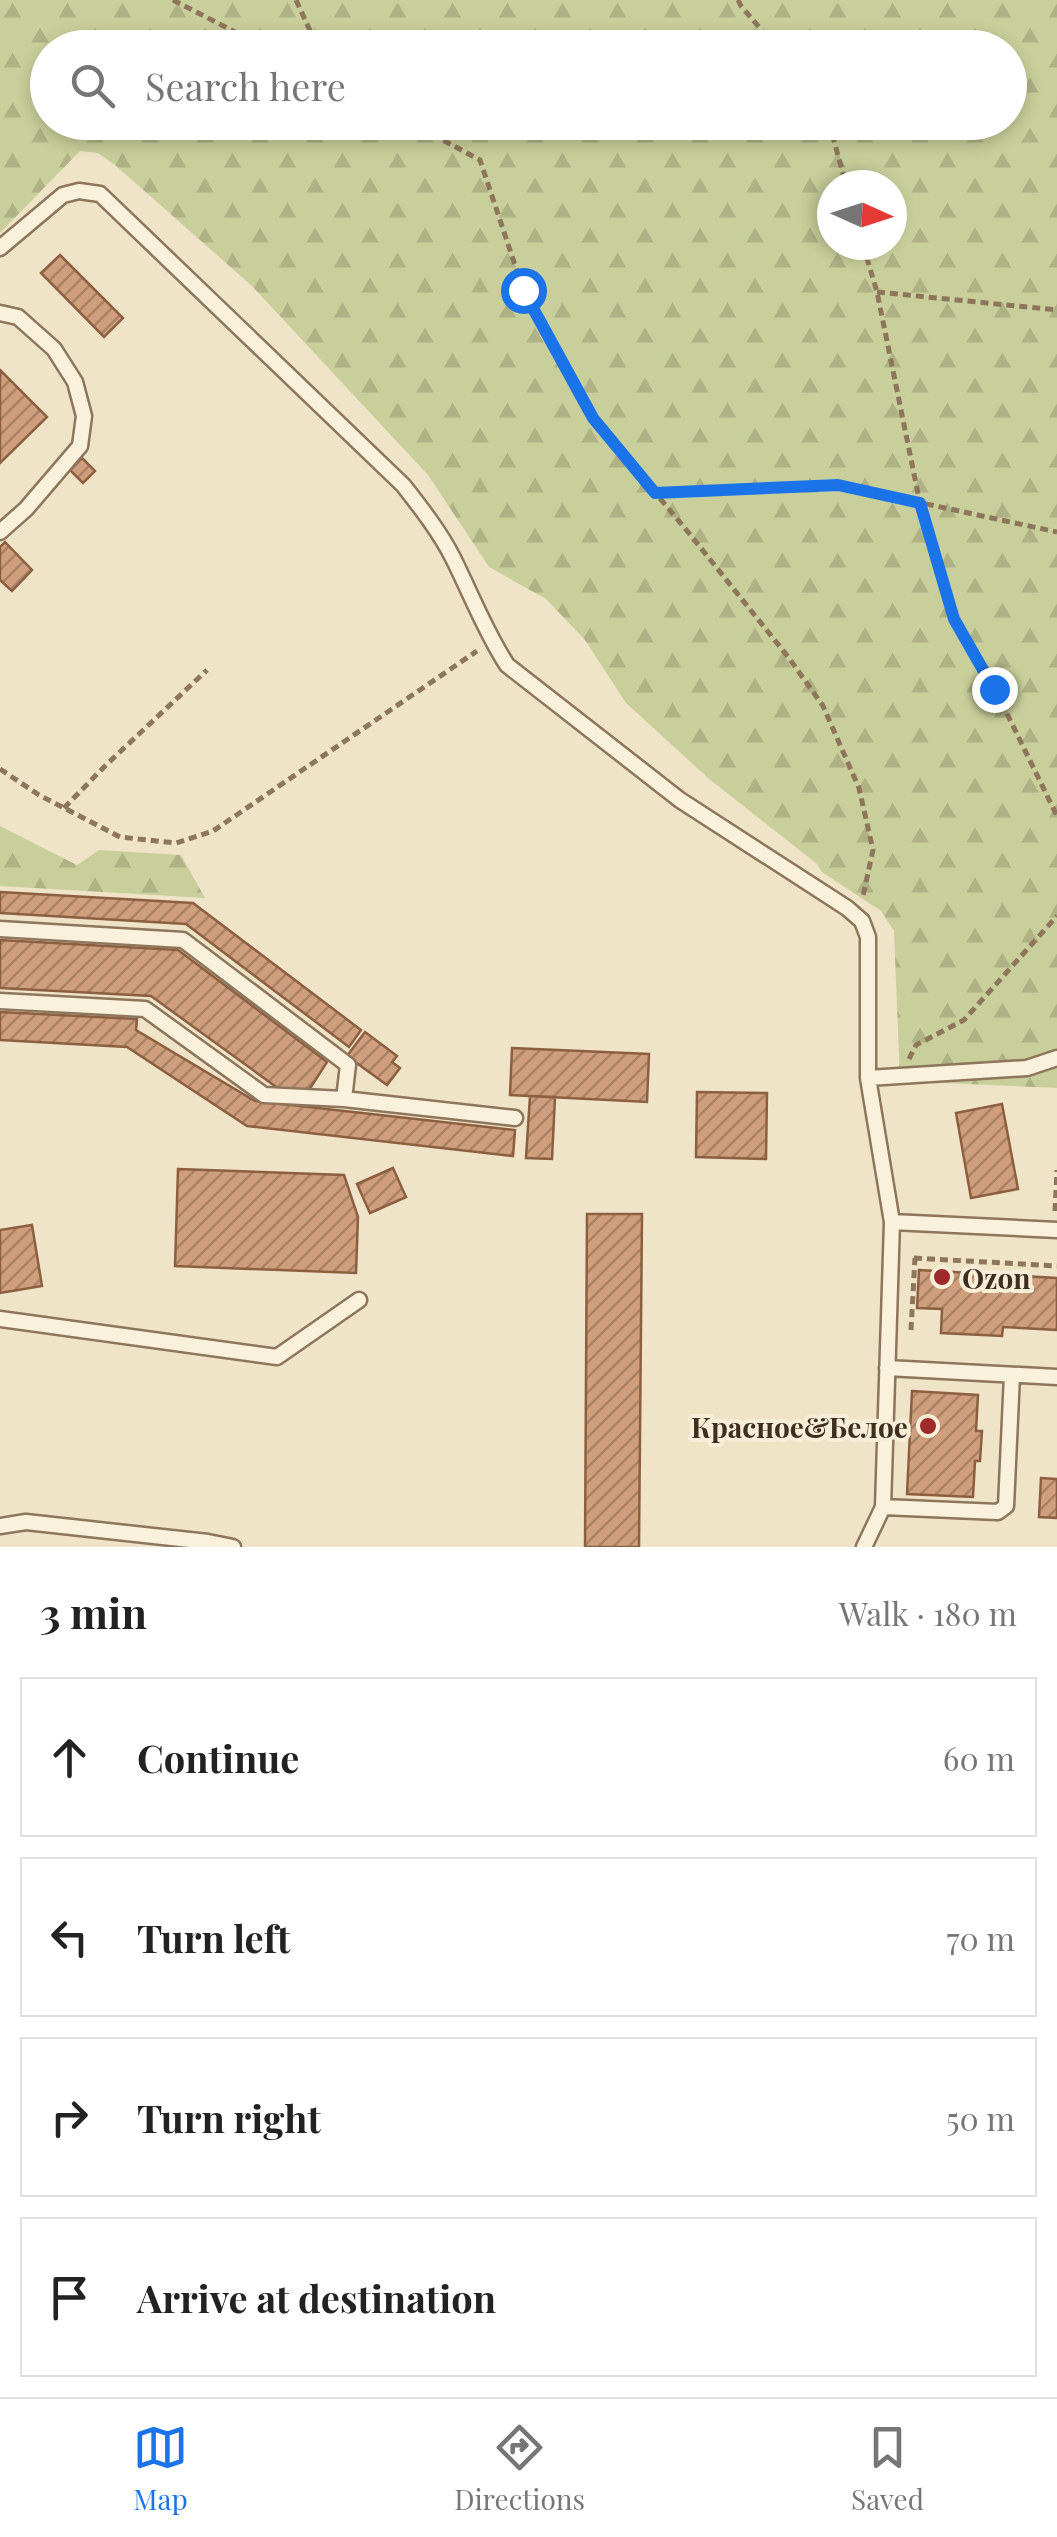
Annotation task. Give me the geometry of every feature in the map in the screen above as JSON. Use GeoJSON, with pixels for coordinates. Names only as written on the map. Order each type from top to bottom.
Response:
{"type":"FeatureCollection","features":[{"type":"Feature","properties":{"kind":"lane"},"geometry":{"type":"LineString","coordinates":[[0,248],[63,194],[100,194],[403,485],[451,554],[507,665],[680,800],[862,921],[868,937],[868,1078],[892,1222],[882,1507],[864,1547]]}},
{"type":"Feature","properties":{"kind":"lane"},"geometry":{"type":"LineString","coordinates":[[0,313],[18,317],[54,348],[74,382],[84,416],[80,446],[26,510],[0,532]]}},
{"type":"Feature","properties":{"kind":"lane"},"geometry":{"type":"LineString","coordinates":[[0,929],[183,940],[348,1065],[344,1099]]}},
{"type":"Feature","properties":{"kind":"lane"},"geometry":{"type":"LineString","coordinates":[[0,1001],[145,1009],[264,1095],[344,1099],[515,1118]]}},
{"type":"Feature","properties":{"kind":"lane"},"geometry":{"type":"LineString","coordinates":[[868,1078],[1027,1068],[1057,1058]]}},
{"type":"Feature","properties":{"kind":"lane"},"geometry":{"type":"LineString","coordinates":[[892,1222],[1055,1230]]}},
{"type":"Feature","properties":{"kind":"lane"},"geometry":{"type":"LineString","coordinates":[[0,1319],[277,1357],[359,1300]]}},
{"type":"Feature","properties":{"kind":"lane"},"geometry":{"type":"LineString","coordinates":[[887,1368],[1057,1377]]}},
{"type":"Feature","properties":{"kind":"lane"},"geometry":{"type":"LineString","coordinates":[[882,1507],[1003,1510],[1012,1375]]}},
{"type":"Feature","properties":{"kind":"lane"},"geometry":{"type":"LineString","coordinates":[[0,1526],[26,1522],[232,1547]]}},
{"type":"Feature","properties":{"kind":"path"},"geometry":{"type":"LineString","coordinates":[[173,0],[231,30]]}},
{"type":"Feature","properties":{"kind":"path"},"geometry":{"type":"LineString","coordinates":[[296,0],[310,30]]}},
{"type":"Feature","properties":{"kind":"path"},"geometry":{"type":"LineString","coordinates":[[738,0],[762,30]]}},
{"type":"Feature","properties":{"kind":"path"},"geometry":{"type":"LineString","coordinates":[[443,140],[480,160],[523,290],[593,418],[824,706],[858,788],[873,850],[858,917]]}},
{"type":"Feature","properties":{"kind":"path"},"geometry":{"type":"LineString","coordinates":[[834,140],[842,170]]}},
{"type":"Feature","properties":{"kind":"path"},"geometry":{"type":"LineString","coordinates":[[867,260],[920,503],[954,619],[994,689],[1057,816]]}},
{"type":"Feature","properties":{"kind":"path"},"geometry":{"type":"LineString","coordinates":[[877,292],[1057,310]]}},
{"type":"Feature","properties":{"kind":"path"},"geometry":{"type":"LineString","coordinates":[[655,493],[838,485],[1057,532]]}},
{"type":"Feature","properties":{"kind":"path"},"geometry":{"type":"LineString","coordinates":[[0,769],[39,795],[120,837],[176,843],[213,831],[492,641]]}},
{"type":"Feature","properties":{"kind":"path"},"geometry":{"type":"LineString","coordinates":[[64,808],[207,670]]}},
{"type":"Feature","properties":{"kind":"path"},"geometry":{"type":"LineString","coordinates":[[901,1074],[916,1045],[964,1020],[1057,916]]}},
{"type":"Feature","properties":{"kind":"path"},"geometry":{"type":"LineString","coordinates":[[1055,1230],[1057,1170]]}},
{"type":"Feature","properties":{"kind":"path"},"geometry":{"type":"LineString","coordinates":[[891,1257],[1057,1266]]}},
{"type":"Feature","properties":{"kind":"green space"},"geometry":{"type":"Polygon","coordinates":[[[0,0],[1057,0],[1057,1088],[900,1081],[894,931],[881,911],[822,872],[708,778],[626,703],[585,640],[546,599],[489,567],[428,475],[252,286],[98,153],[80,151],[0,233],[0,0]]]}},
{"type":"Feature","properties":{"kind":"green space"},"geometry":{"type":"Polygon","coordinates":[[[0,826],[77,865],[99,850],[181,855],[205,898],[0,886],[0,826]]]}},
{"type":"Feature","properties":{"kind":"building"},"geometry":{"type":"Polygon","coordinates":[[[60,255],[123,318],[104,337],[41,273],[60,255]]]}},
{"type":"Feature","properties":{"kind":"building"},"geometry":{"type":"Polygon","coordinates":[[[0,370],[47,417],[0,463],[0,370]]]}},
{"type":"Feature","properties":{"kind":"building"},"geometry":{"type":"Polygon","coordinates":[[[82,458],[95,471],[83,483],[70,470],[82,458]]]}},
{"type":"Feature","properties":{"kind":"building"},"geometry":{"type":"Polygon","coordinates":[[[5,542],[32,570],[12,591],[0,580],[0,547],[5,542]]]}},
{"type":"Feature","properties":{"kind":"building"},"geometry":{"type":"Polygon","coordinates":[[[0,892],[193,903],[361,1030],[349,1047],[186,924],[0,913],[0,892]]]}},
{"type":"Feature","properties":{"kind":"building"},"geometry":{"type":"Polygon","coordinates":[[[0,940],[178,950],[327,1062],[309,1090],[279,1089],[151,996],[0,988],[0,940]]]}},
{"type":"Feature","properties":{"kind":"building"},"geometry":{"type":"Polygon","coordinates":[[[0,1012],[137,1019],[136,1030],[255,1101],[515,1130],[513,1156],[247,1126],[127,1047],[0,1040],[0,1012]]]}},
{"type":"Feature","properties":{"kind":"building"},"geometry":{"type":"Polygon","coordinates":[[[365,1032],[397,1056],[392,1062],[400,1068],[387,1085],[347,1056],[365,1032]]]}},
{"type":"Feature","properties":{"kind":"building"},"geometry":{"type":"Polygon","coordinates":[[[512,1048],[649,1054],[647,1102],[510,1095],[512,1048]]]}},
{"type":"Feature","properties":{"kind":"building"},"geometry":{"type":"Polygon","coordinates":[[[697,1092],[767,1093],[766,1159],[696,1157],[697,1092]]]}},
{"type":"Feature","properties":{"kind":"building"},"geometry":{"type":"Polygon","coordinates":[[[530,1096],[555,1097],[552,1159],[526,1158],[530,1096]]]}},
{"type":"Feature","properties":{"kind":"building"},"geometry":{"type":"Polygon","coordinates":[[[1002,1104],[1018,1189],[971,1198],[956,1113],[1002,1104]]]}},
{"type":"Feature","properties":{"kind":"building"},"geometry":{"type":"Polygon","coordinates":[[[393,1168],[406,1197],[370,1213],[357,1184],[393,1168]]]}},
{"type":"Feature","properties":{"kind":"building"},"geometry":{"type":"Polygon","coordinates":[[[178,1169],[344,1175],[358,1217],[356,1273],[175,1266],[178,1169]]]}},
{"type":"Feature","properties":{"kind":"building"},"geometry":{"type":"Polygon","coordinates":[[[587,1214],[642,1214],[639,1547],[585,1547],[587,1214]]]}},
{"type":"Feature","properties":{"kind":"building"},"geometry":{"type":"Polygon","coordinates":[[[32,1225],[42,1286],[0,1293],[0,1230],[32,1225]]]}},
{"type":"Feature","properties":{"kind":"building"},"geometry":{"type":"Polygon","coordinates":[[[919,1270],[1057,1278],[1057,1330],[1003,1327],[1002,1336],[941,1333],[942,1309],[917,1308],[919,1270]]]}},
{"type":"Feature","properties":{"kind":"building"},"geometry":{"type":"Polygon","coordinates":[[[912,1391],[978,1395],[976,1431],[982,1431],[973,1497],[907,1494],[912,1391]]]}},
{"type":"Feature","properties":{"kind":"building"},"geometry":{"type":"Polygon","coordinates":[[[1041,1478],[1057,1479],[1057,1518],[1039,1517],[1041,1478]]]}},
{"type":"Feature","properties":{"kind":"place","name":"Ozon"},"geometry":{"type":"Point","coordinates":[942,1277]}},
{"type":"Feature","properties":{"kind":"place","name":"Красное&Белое"},"geometry":{"type":"Point","coordinates":[928,1426]}},
{"type":"Feature","properties":{"kind":"route"},"geometry":{"type":"LineString","coordinates":[[523,290],[593,418],[655,493],[838,485],[920,503],[954,619],[994,689]]}}]}
